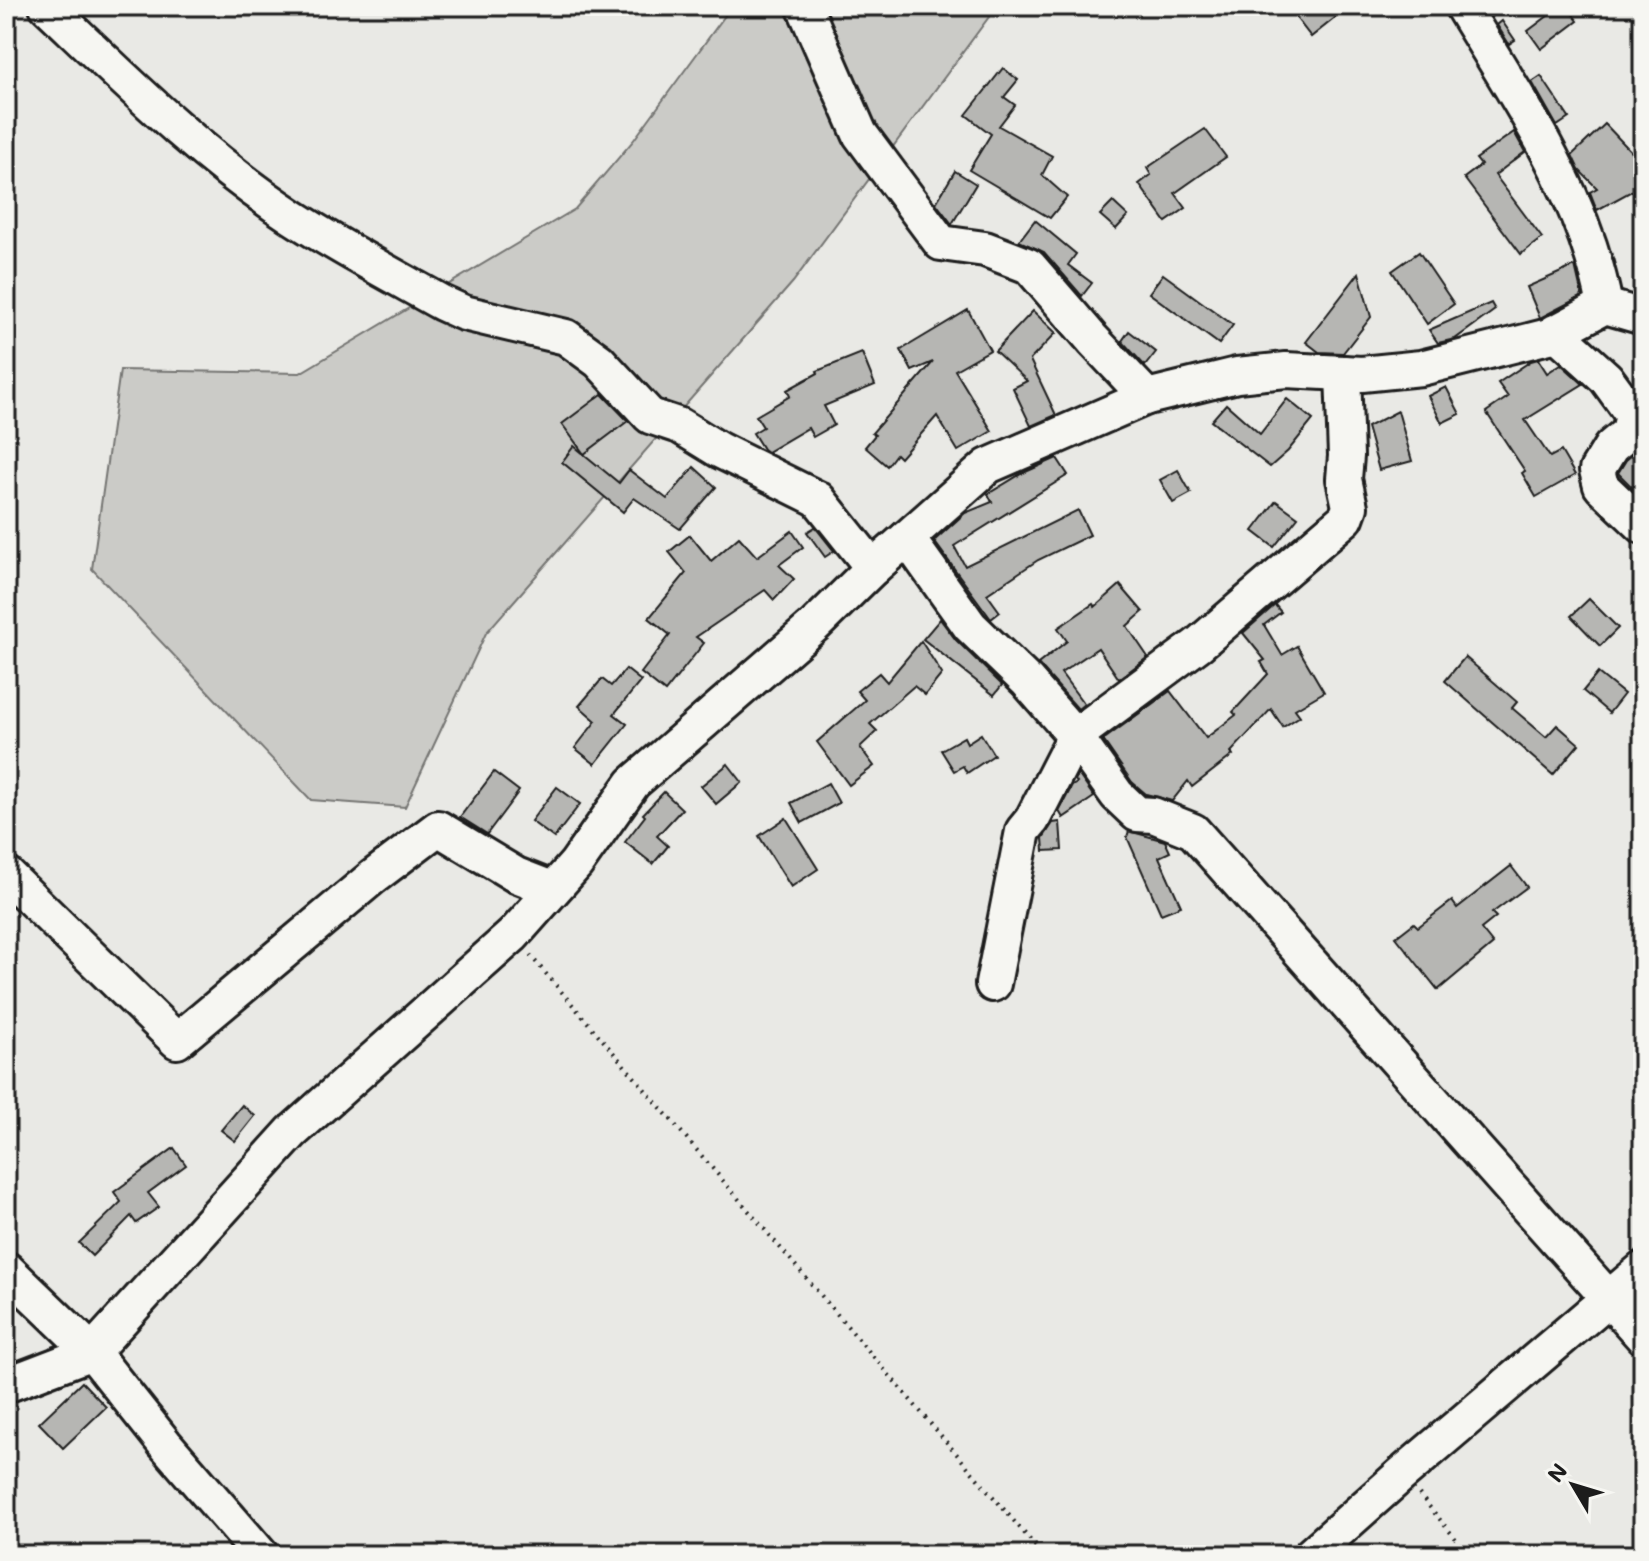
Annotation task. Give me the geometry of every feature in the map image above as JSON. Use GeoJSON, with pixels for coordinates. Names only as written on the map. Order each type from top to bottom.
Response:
{"type":"FeatureCollection","features":[{"type":"Feature","properties":{"kind":"street"},"geometry":{"type":"LineString","coordinates":[[47,6],[142,96],[232,172],[293,217],[464,313],[566,337],[599,361],[650,416],[680,426],[719,450],[818,499],[873,568]]}},
{"type":"Feature","properties":{"kind":"street"},"geometry":{"type":"LineString","coordinates":[[804,6],[860,134],[941,243],[985,249],[1029,266],[1147,397]]}},
{"type":"Feature","properties":{"kind":"street"},"geometry":{"type":"LineString","coordinates":[[1462,6],[1568,190],[1586,231],[1605,306]]}},
{"type":"Feature","properties":{"kind":"street"},"geometry":{"type":"LineString","coordinates":[[6,1385],[92,1352],[292,1132],[513,935],[576,864],[633,783],[804,636],[873,568],[988,466],[1147,397],[1237,375],[1286,370],[1343,373],[1421,368],[1489,353],[1555,332],[1605,306],[1643,317]]}},
{"type":"Feature","properties":{"kind":"street"},"geometry":{"type":"LineString","coordinates":[[1555,332],[1606,378],[1633,415],[1629,432],[1611,447],[1597,470],[1601,486],[1643,526]]}},
{"type":"Feature","properties":{"kind":"street"},"geometry":{"type":"LineString","coordinates":[[993,984],[1023,831],[1032,820],[1075,736],[1188,653],[1346,518],[1350,507],[1344,479],[1343,373]]}},
{"type":"Feature","properties":{"kind":"street"},"geometry":{"type":"LineString","coordinates":[[907,538],[970,626],[1027,681],[1075,736],[1117,795],[1137,814],[1153,815],[1193,831],[1643,1337]]}},
{"type":"Feature","properties":{"kind":"street"},"geometry":{"type":"LineString","coordinates":[[6,874],[177,1041],[373,877],[438,828],[516,875],[552,889]]}},
{"type":"Feature","properties":{"kind":"street"},"geometry":{"type":"LineString","coordinates":[[6,1269],[92,1352],[165,1444],[261,1555]]}},
{"type":"Feature","properties":{"kind":"street"},"geometry":{"type":"LineString","coordinates":[[1311,1555],[1643,1269]]}},
{"type":"Feature","properties":{"kind":"path"},"geometry":{"type":"LineString","coordinates":[[513,935],[1043,1555]]}},
{"type":"Feature","properties":{"kind":"path"},"geometry":{"type":"LineString","coordinates":[[1402,1474],[1469,1555]]}},
{"type":"Feature","properties":{"kind":"shaded area"},"geometry":{"type":"Polygon","coordinates":[[[732,6],[997,6],[793,282],[486,633],[405,807],[311,800],[92,569],[120,370],[300,373],[575,209],[633,141],[732,6]]]}},
{"type":"Feature","properties":{"kind":"building"},"geometry":{"type":"Polygon","coordinates":[[[1287,6],[1350,6],[1311,37],[1287,6]]]}},
{"type":"Feature","properties":{"kind":"building"},"geometry":{"type":"Polygon","coordinates":[[[1561,6],[1566,6],[1578,21],[1541,49],[1528,31],[1561,6]]]}},
{"type":"Feature","properties":{"kind":"building"},"geometry":{"type":"Polygon","coordinates":[[[1502,21],[1515,40],[1509,44],[1497,25],[1502,21]]]}},
{"type":"Feature","properties":{"kind":"building"},"geometry":{"type":"Polygon","coordinates":[[[1003,68],[1018,80],[1004,97],[1015,105],[999,126],[1052,156],[1042,175],[1067,197],[1050,218],[969,170],[991,134],[966,115],[1003,68]]]}},
{"type":"Feature","properties":{"kind":"building"},"geometry":{"type":"Polygon","coordinates":[[[1541,76],[1569,118],[1557,126],[1532,82],[1541,76]]]}},
{"type":"Feature","properties":{"kind":"building"},"geometry":{"type":"Polygon","coordinates":[[[1605,124],[1643,164],[1643,185],[1597,210],[1590,192],[1597,188],[1579,170],[1572,155],[1605,124]]]}},
{"type":"Feature","properties":{"kind":"building"},"geometry":{"type":"Polygon","coordinates":[[[1205,129],[1226,157],[1175,193],[1186,208],[1166,222],[1139,184],[1151,175],[1147,168],[1205,129]]]}},
{"type":"Feature","properties":{"kind":"building"},"geometry":{"type":"Polygon","coordinates":[[[1514,132],[1525,152],[1495,175],[1542,238],[1521,254],[1464,178],[1481,165],[1476,159],[1514,132]]]}},
{"type":"Feature","properties":{"kind":"building"},"geometry":{"type":"Polygon","coordinates":[[[955,171],[976,184],[952,224],[936,203],[955,171]]]}},
{"type":"Feature","properties":{"kind":"building"},"geometry":{"type":"Polygon","coordinates":[[[1113,202],[1128,216],[1116,229],[1100,215],[1113,202]]]}},
{"type":"Feature","properties":{"kind":"building"},"geometry":{"type":"Polygon","coordinates":[[[1035,220],[1076,254],[1068,265],[1092,283],[1082,296],[1044,252],[1019,241],[1035,220]]]}},
{"type":"Feature","properties":{"kind":"building"},"geometry":{"type":"Polygon","coordinates":[[[1419,252],[1454,304],[1427,324],[1392,271],[1419,252]]]}},
{"type":"Feature","properties":{"kind":"building"},"geometry":{"type":"Polygon","coordinates":[[[1575,266],[1582,296],[1540,318],[1527,287],[1575,266]]]}},
{"type":"Feature","properties":{"kind":"building"},"geometry":{"type":"Polygon","coordinates":[[[1359,273],[1371,317],[1343,353],[1319,352],[1306,342],[1359,273]]]}},
{"type":"Feature","properties":{"kind":"building"},"geometry":{"type":"Polygon","coordinates":[[[1163,274],[1233,325],[1219,344],[1149,293],[1163,274]]]}},
{"type":"Feature","properties":{"kind":"building"},"geometry":{"type":"Polygon","coordinates":[[[1491,303],[1495,310],[1455,339],[1438,343],[1429,330],[1491,303]]]}},
{"type":"Feature","properties":{"kind":"building"},"geometry":{"type":"Polygon","coordinates":[[[968,310],[990,350],[955,370],[992,431],[958,451],[937,416],[900,458],[896,454],[887,466],[865,447],[875,435],[872,433],[933,362],[912,371],[901,350],[968,310]]]}},
{"type":"Feature","properties":{"kind":"building"},"geometry":{"type":"Polygon","coordinates":[[[1033,311],[1056,333],[1030,360],[1056,415],[1031,426],[1013,388],[1027,381],[995,351],[1033,311]]]}},
{"type":"Feature","properties":{"kind":"building"},"geometry":{"type":"Polygon","coordinates":[[[1129,331],[1156,352],[1145,366],[1122,341],[1129,331]]]}},
{"type":"Feature","properties":{"kind":"building"},"geometry":{"type":"Polygon","coordinates":[[[862,353],[875,385],[824,406],[834,425],[813,437],[808,428],[767,452],[763,449],[753,433],[763,427],[756,416],[790,396],[787,390],[817,371],[862,353]]]}},
{"type":"Feature","properties":{"kind":"building"},"geometry":{"type":"Polygon","coordinates":[[[1538,359],[1547,373],[1561,364],[1583,384],[1525,420],[1550,457],[1561,451],[1575,475],[1536,497],[1522,473],[1525,471],[1486,412],[1508,397],[1498,383],[1538,359]]]}},
{"type":"Feature","properties":{"kind":"building"},"geometry":{"type":"Polygon","coordinates":[[[1446,387],[1460,414],[1442,423],[1428,396],[1446,387]]]}},
{"type":"Feature","properties":{"kind":"building"},"geometry":{"type":"Polygon","coordinates":[[[602,394],[628,421],[584,454],[562,424],[602,394]]]}},
{"type":"Feature","properties":{"kind":"building"},"geometry":{"type":"Polygon","coordinates":[[[1287,399],[1313,420],[1288,451],[1270,467],[1211,421],[1226,404],[1260,434],[1287,399]]]}},
{"type":"Feature","properties":{"kind":"building"},"geometry":{"type":"Polygon","coordinates":[[[1398,411],[1412,461],[1379,470],[1367,427],[1398,411]]]}},
{"type":"Feature","properties":{"kind":"building"},"geometry":{"type":"Polygon","coordinates":[[[574,446],[619,483],[629,470],[667,499],[694,467],[716,487],[680,529],[634,498],[623,512],[562,462],[574,446]]]}},
{"type":"Feature","properties":{"kind":"building"},"geometry":{"type":"Polygon","coordinates":[[[1643,446],[1643,498],[1618,473],[1626,460],[1643,446]]]}},
{"type":"Feature","properties":{"kind":"building"},"geometry":{"type":"Polygon","coordinates":[[[1057,458],[1068,475],[954,546],[965,566],[1078,510],[1090,535],[1038,560],[987,594],[1000,612],[991,619],[934,541],[965,513],[992,502],[988,494],[1021,474],[1057,458]]]}},
{"type":"Feature","properties":{"kind":"building"},"geometry":{"type":"Polygon","coordinates":[[[1178,470],[1191,493],[1173,503],[1160,480],[1178,470]]]}},
{"type":"Feature","properties":{"kind":"building"},"geometry":{"type":"Polygon","coordinates":[[[1276,501],[1298,517],[1274,547],[1253,531],[1276,501]]]}},
{"type":"Feature","properties":{"kind":"building"},"geometry":{"type":"Polygon","coordinates":[[[815,527],[834,551],[825,557],[807,532],[815,527]]]}},
{"type":"Feature","properties":{"kind":"building"},"geometry":{"type":"Polygon","coordinates":[[[792,531],[803,547],[779,565],[794,579],[774,600],[765,590],[696,637],[704,643],[665,692],[641,673],[670,635],[649,618],[686,573],[669,552],[690,535],[711,561],[739,537],[757,557],[792,531]]]}},
{"type":"Feature","properties":{"kind":"building"},"geometry":{"type":"Polygon","coordinates":[[[1120,585],[1143,612],[1127,626],[1148,657],[1119,679],[1098,648],[1061,673],[1084,704],[1078,709],[1038,664],[1067,641],[1058,628],[1093,604],[1095,607],[1120,585]]]}},
{"type":"Feature","properties":{"kind":"building"},"geometry":{"type":"Polygon","coordinates":[[[1589,599],[1618,628],[1600,646],[1571,616],[1589,599]]]}},
{"type":"Feature","properties":{"kind":"building"},"geometry":{"type":"Polygon","coordinates":[[[1275,605],[1281,612],[1264,625],[1282,655],[1297,646],[1324,692],[1295,709],[1300,716],[1283,727],[1271,709],[1231,752],[1233,755],[1192,787],[1188,781],[1172,801],[1146,794],[1132,782],[1103,740],[1170,691],[1206,738],[1236,715],[1233,712],[1268,674],[1261,662],[1265,660],[1243,633],[1275,605]]]}},
{"type":"Feature","properties":{"kind":"building"},"geometry":{"type":"Polygon","coordinates":[[[940,619],[956,640],[1002,685],[994,695],[923,639],[940,619]]]}},
{"type":"Feature","properties":{"kind":"building"},"geometry":{"type":"Polygon","coordinates":[[[921,641],[942,674],[925,695],[914,686],[870,724],[877,731],[860,747],[874,766],[849,785],[817,742],[865,700],[857,691],[879,673],[887,682],[921,641]]]}},
{"type":"Feature","properties":{"kind":"building"},"geometry":{"type":"Polygon","coordinates":[[[1465,657],[1517,702],[1512,708],[1546,737],[1557,725],[1579,744],[1553,775],[1445,681],[1465,657]]]}},
{"type":"Feature","properties":{"kind":"building"},"geometry":{"type":"Polygon","coordinates":[[[626,669],[641,681],[614,714],[627,724],[595,764],[575,748],[596,721],[579,706],[602,679],[611,686],[626,669]]]}},
{"type":"Feature","properties":{"kind":"building"},"geometry":{"type":"Polygon","coordinates":[[[1598,673],[1624,694],[1609,713],[1583,691],[1598,673]]]}},
{"type":"Feature","properties":{"kind":"building"},"geometry":{"type":"Polygon","coordinates":[[[981,734],[994,755],[967,773],[963,766],[954,771],[941,750],[964,737],[967,743],[981,734]]]}},
{"type":"Feature","properties":{"kind":"building"},"geometry":{"type":"Polygon","coordinates":[[[728,764],[742,782],[716,804],[701,786],[728,764]]]}},
{"type":"Feature","properties":{"kind":"building"},"geometry":{"type":"Polygon","coordinates":[[[494,772],[519,791],[487,834],[460,817],[494,772]]]}},
{"type":"Feature","properties":{"kind":"building"},"geometry":{"type":"Polygon","coordinates":[[[1078,774],[1094,797],[1063,818],[1059,811],[1072,786],[1077,783],[1078,774]]]}},
{"type":"Feature","properties":{"kind":"building"},"geometry":{"type":"Polygon","coordinates":[[[828,783],[839,803],[802,823],[791,803],[828,783]]]}},
{"type":"Feature","properties":{"kind":"building"},"geometry":{"type":"Polygon","coordinates":[[[557,787],[580,804],[554,838],[531,821],[557,787]]]}},
{"type":"Feature","properties":{"kind":"building"},"geometry":{"type":"Polygon","coordinates":[[[664,792],[682,809],[657,836],[668,846],[653,864],[625,842],[645,816],[643,814],[664,792]]]}},
{"type":"Feature","properties":{"kind":"building"},"geometry":{"type":"Polygon","coordinates":[[[786,818],[818,869],[791,887],[759,836],[786,818]]]}},
{"type":"Feature","properties":{"kind":"building"},"geometry":{"type":"Polygon","coordinates":[[[1060,822],[1062,850],[1044,851],[1043,838],[1053,823],[1060,822]]]}},
{"type":"Feature","properties":{"kind":"building"},"geometry":{"type":"Polygon","coordinates":[[[1129,831],[1165,841],[1170,852],[1159,857],[1181,906],[1161,914],[1127,837],[1129,831]]]}},
{"type":"Feature","properties":{"kind":"building"},"geometry":{"type":"Polygon","coordinates":[[[1511,866],[1527,887],[1492,913],[1496,917],[1481,929],[1493,944],[1438,990],[1396,937],[1414,923],[1418,927],[1452,901],[1457,908],[1511,866]]]}},
{"type":"Feature","properties":{"kind":"building"},"geometry":{"type":"Polygon","coordinates":[[[242,1105],[255,1116],[235,1141],[221,1130],[242,1105]]]}},
{"type":"Feature","properties":{"kind":"building"},"geometry":{"type":"Polygon","coordinates":[[[174,1148],[186,1165],[148,1193],[159,1207],[136,1223],[131,1216],[92,1256],[79,1243],[121,1202],[114,1192],[174,1148]]]}},
{"type":"Feature","properties":{"kind":"building"},"geometry":{"type":"Polygon","coordinates":[[[82,1382],[106,1407],[63,1448],[39,1423],[82,1382]]]}}]}
